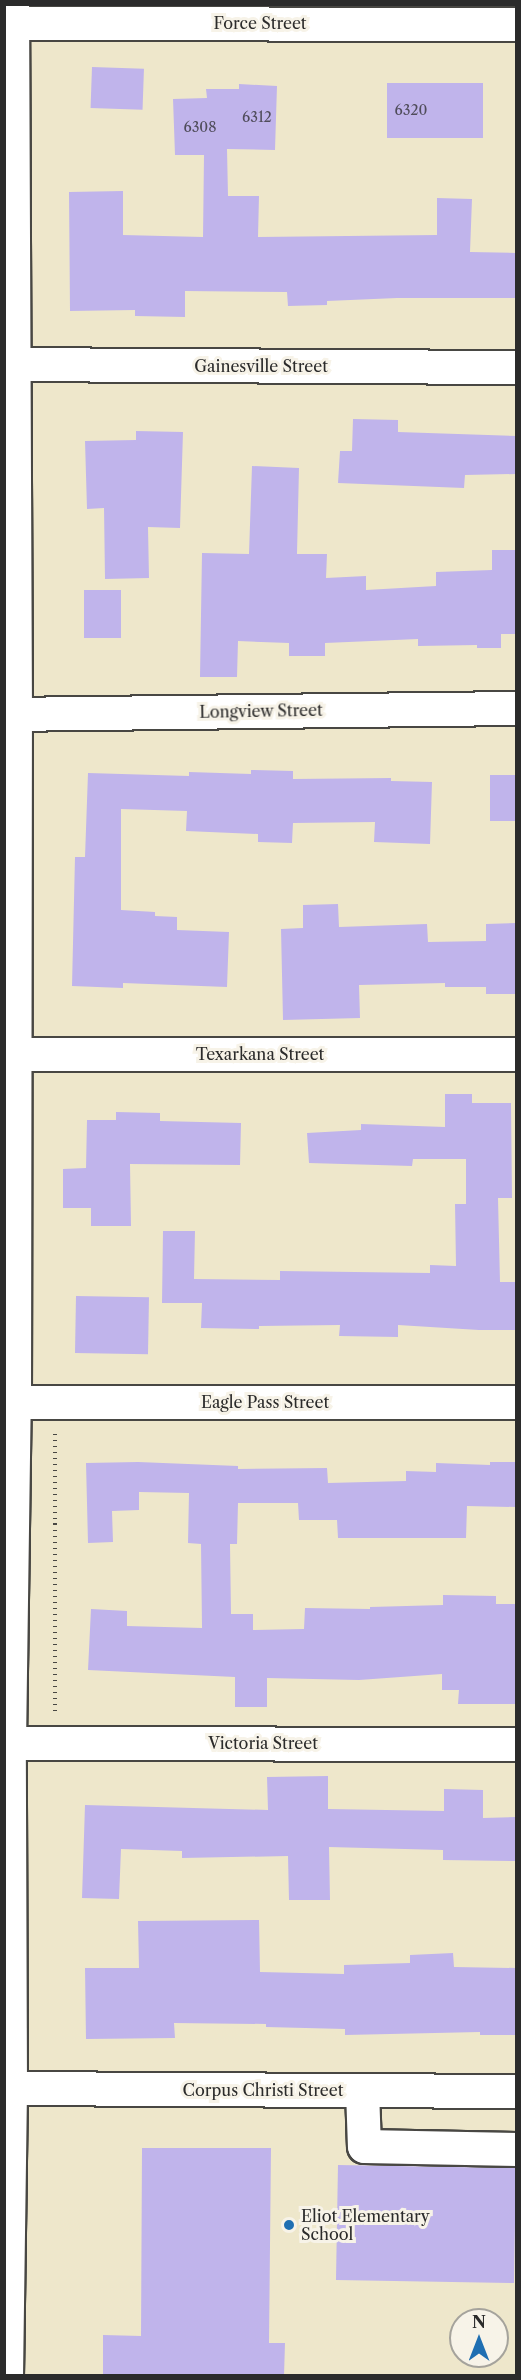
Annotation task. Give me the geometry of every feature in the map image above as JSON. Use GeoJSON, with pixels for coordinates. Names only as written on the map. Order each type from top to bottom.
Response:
{"type":"FeatureCollection","features":[{"type":"Feature","properties":{"kind":"street","name":"Force Street"},"geometry":{"type":"LineString","coordinates":[[9,17],[516,24]]}},
{"type":"Feature","properties":{"kind":"street"},"geometry":{"type":"LineString","coordinates":[[6,2376],[6,2223],[10,2088],[9,1743],[14,1402],[8,1312],[9,17]]}},
{"type":"Feature","properties":{"kind":"street","name":"Gainesville Street"},"geometry":{"type":"LineString","coordinates":[[8,364],[516,367]]}},
{"type":"Feature","properties":{"kind":"street","name":"Longview Street"},"geometry":{"type":"LineString","coordinates":[[10,714],[516,708]]}},
{"type":"Feature","properties":{"kind":"street","name":"Texarkana Street"},"geometry":{"type":"LineString","coordinates":[[8,1054],[516,1054]]}},
{"type":"Feature","properties":{"kind":"street","name":"Eagle Pass Street"},"geometry":{"type":"LineString","coordinates":[[14,1402],[516,1402]]}},
{"type":"Feature","properties":{"kind":"street","name":"Victoria Street"},"geometry":{"type":"LineString","coordinates":[[9,1743],[516,1744]]}},
{"type":"Feature","properties":{"kind":"street","name":"Corpus Christi Street"},"geometry":{"type":"LineString","coordinates":[[10,2088],[516,2091]]}},
{"type":"Feature","properties":{"kind":"street"},"geometry":{"type":"LineString","coordinates":[[362,2090],[364,2146],[516,2149]]}},
{"type":"Feature","properties":{"kind":"path"},"geometry":{"type":"LineString","coordinates":[[55,1433],[55,1719]]}},
{"type":"Feature","properties":{"kind":"building"},"geometry":{"type":"Polygon","coordinates":[[[92,67],[144,69],[143,110],[91,108],[92,67]]]}},
{"type":"Feature","properties":{"kind":"building"},"geometry":{"type":"Polygon","coordinates":[[[387,83],[483,83],[483,138],[387,138],[387,83]]]}},
{"type":"Feature","properties":{"kind":"building"},"geometry":{"type":"Polygon","coordinates":[[[239,84],[277,86],[275,150],[227,149],[228,196],[259,196],[258,237],[437,235],[437,198],[472,199],[470,252],[516,253],[516,298],[397,298],[327,301],[327,305],[288,306],[287,292],[185,291],[185,317],[135,316],[135,310],[70,311],[69,192],[123,191],[123,235],[203,237],[204,155],[175,155],[173,99],[207,98],[206,89],[239,89],[239,84]]]}},
{"type":"Feature","properties":{"kind":"building"},"geometry":{"type":"Polygon","coordinates":[[[353,419],[398,420],[398,432],[516,436],[516,474],[465,475],[464,488],[338,483],[340,451],[352,451],[353,419]]]}},
{"type":"Feature","properties":{"kind":"building"},"geometry":{"type":"Polygon","coordinates":[[[136,431],[183,432],[180,528],[148,527],[149,578],[105,579],[104,508],[87,509],[85,441],[136,440],[136,431]]]}},
{"type":"Feature","properties":{"kind":"building"},"geometry":{"type":"Polygon","coordinates":[[[252,466],[299,468],[297,554],[327,554],[326,578],[366,576],[366,590],[436,586],[436,572],[492,570],[492,550],[516,550],[516,634],[501,634],[501,648],[477,648],[477,645],[418,646],[418,639],[325,643],[325,656],[289,656],[289,643],[238,641],[237,677],[200,677],[202,553],[249,554],[252,466]]]}},
{"type":"Feature","properties":{"kind":"building"},"geometry":{"type":"Polygon","coordinates":[[[84,590],[121,590],[121,638],[84,638],[84,590]]]}},
{"type":"Feature","properties":{"kind":"building"},"geometry":{"type":"Polygon","coordinates":[[[251,770],[293,771],[293,779],[391,778],[391,781],[432,782],[430,844],[374,842],[375,822],[293,823],[292,843],[258,842],[258,834],[186,831],[187,811],[121,809],[121,910],[155,912],[155,916],[177,917],[177,930],[229,932],[227,987],[123,983],[123,988],[72,986],[75,857],[85,857],[88,773],[189,776],[189,772],[251,774],[251,770]]]}},
{"type":"Feature","properties":{"kind":"building"},"geometry":{"type":"Polygon","coordinates":[[[490,775],[516,775],[516,821],[490,821],[490,775]]]}},
{"type":"Feature","properties":{"kind":"building"},"geometry":{"type":"Polygon","coordinates":[[[338,904],[339,927],[427,924],[428,942],[486,941],[486,924],[516,923],[516,994],[486,994],[486,987],[445,987],[445,983],[359,985],[360,1018],[283,1020],[281,929],[303,928],[303,905],[338,904]]]}},
{"type":"Feature","properties":{"kind":"building"},"geometry":{"type":"Polygon","coordinates":[[[445,1094],[472,1094],[472,1103],[511,1103],[512,1198],[498,1198],[500,1282],[516,1282],[516,1330],[398,1325],[398,1337],[339,1336],[340,1325],[259,1326],[259,1329],[201,1328],[202,1303],[162,1303],[163,1231],[195,1231],[194,1279],[280,1280],[280,1271],[430,1273],[430,1265],[456,1266],[455,1204],[466,1204],[466,1159],[413,1159],[412,1166],[309,1163],[307,1133],[361,1130],[361,1124],[445,1127],[445,1094]]]}},
{"type":"Feature","properties":{"kind":"building"},"geometry":{"type":"Polygon","coordinates":[[[116,1112],[160,1113],[160,1121],[241,1123],[240,1165],[130,1164],[131,1226],[91,1226],[91,1208],[63,1208],[63,1169],[86,1168],[87,1120],[116,1120],[116,1112]]]}},
{"type":"Feature","properties":{"kind":"building"},"geometry":{"type":"Polygon","coordinates":[[[76,1296],[149,1297],[148,1354],[75,1353],[76,1296]]]}},
{"type":"Feature","properties":{"kind":"building"},"geometry":{"type":"Polygon","coordinates":[[[138,1462],[238,1466],[238,1469],[327,1468],[328,1483],[406,1481],[406,1471],[436,1472],[436,1463],[490,1465],[490,1462],[516,1462],[516,1507],[467,1506],[466,1538],[338,1538],[337,1520],[299,1520],[298,1503],[238,1503],[237,1544],[230,1544],[231,1614],[253,1614],[253,1630],[304,1629],[305,1608],[370,1609],[370,1607],[443,1605],[443,1595],[496,1596],[496,1604],[516,1604],[516,1704],[458,1704],[459,1690],[442,1690],[442,1674],[359,1680],[267,1678],[267,1707],[235,1707],[235,1677],[88,1670],[91,1609],[127,1611],[127,1626],[202,1628],[201,1544],[188,1543],[189,1493],[139,1492],[139,1510],[112,1511],[113,1542],[88,1543],[86,1463],[138,1462]]]}},
{"type":"Feature","properties":{"kind":"building"},"geometry":{"type":"Polygon","coordinates":[[[328,1776],[328,1809],[444,1811],[444,1789],[483,1790],[483,1818],[516,1817],[516,1861],[443,1860],[443,1850],[329,1847],[330,1900],[289,1900],[288,1856],[182,1858],[182,1851],[121,1849],[119,1899],[82,1898],[85,1805],[268,1810],[267,1777],[328,1776]]]}},
{"type":"Feature","properties":{"kind":"building"},"geometry":{"type":"Polygon","coordinates":[[[259,1920],[260,1972],[344,1974],[344,1965],[410,1963],[410,1955],[453,1953],[454,1967],[516,1968],[516,2035],[480,2035],[480,2032],[345,2035],[345,2029],[266,2027],[266,2024],[174,2023],[175,2038],[86,2039],[85,1968],[139,1968],[138,1921],[259,1920]]]}},
{"type":"Feature","properties":{"kind":"building"},"geometry":{"type":"Polygon","coordinates":[[[142,2148],[271,2148],[269,2343],[285,2343],[284,2376],[103,2376],[103,2335],[141,2336],[142,2148]]]}},
{"type":"Feature","properties":{"kind":"building"},"geometry":{"type":"Polygon","coordinates":[[[338,2165],[516,2168],[514,2283],[336,2280],[338,2165]]]}},
{"type":"Feature","properties":{"kind":"place","name":"Eliot Elementary School"},"geometry":{"type":"Point","coordinates":[289,2225]}}]}
